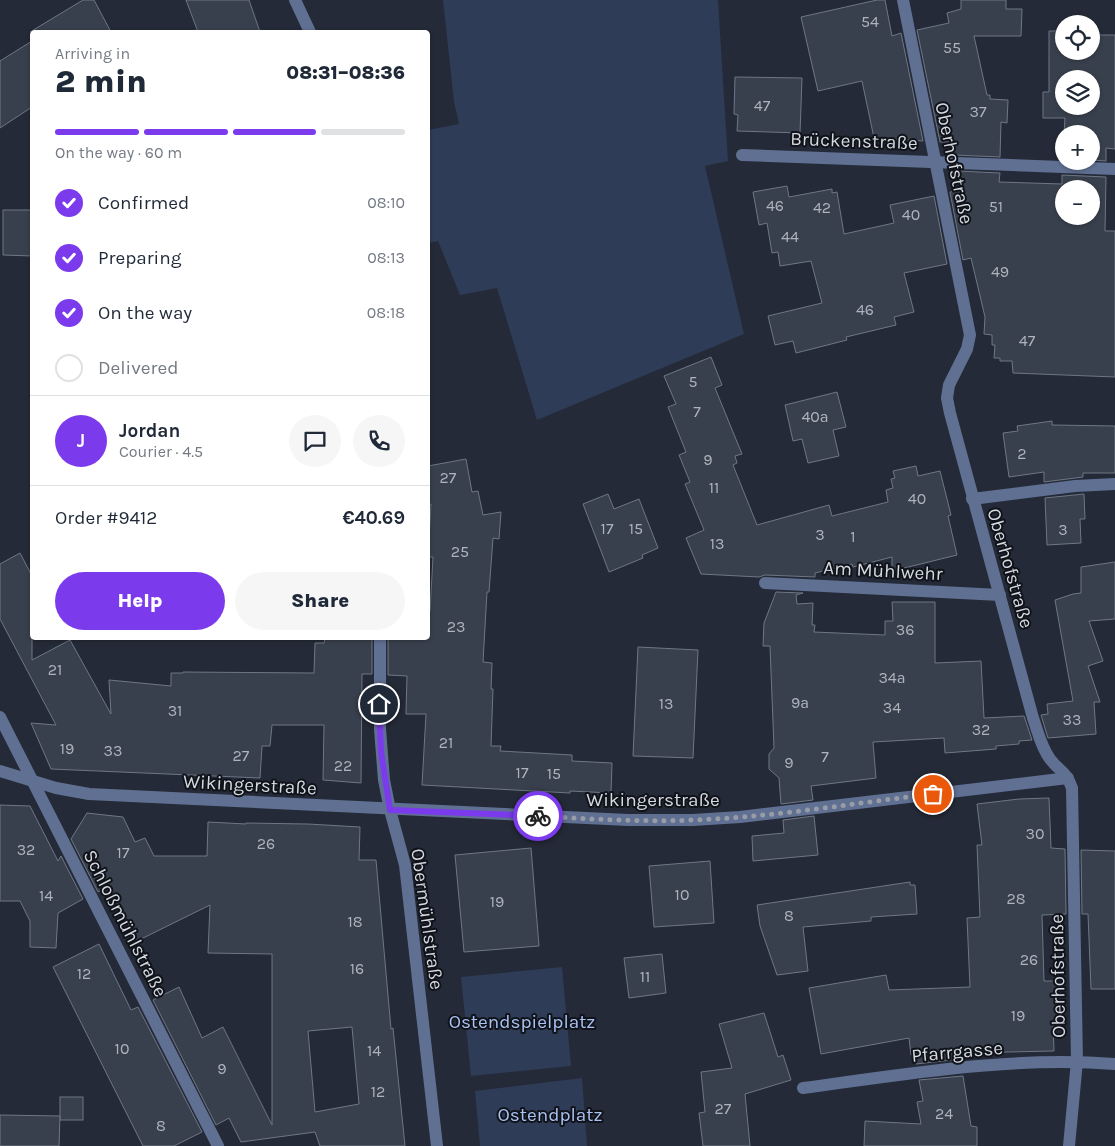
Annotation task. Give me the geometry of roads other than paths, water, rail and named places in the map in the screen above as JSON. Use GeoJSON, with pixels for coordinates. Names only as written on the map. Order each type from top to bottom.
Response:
{"type":"FeatureCollection","features":[{"type":"Feature","properties":{"kind":"street"},"geometry":{"type":"LineString","coordinates":[[295,0],[309,30]]}},
{"type":"Feature","properties":{"kind":"street","name":"Oberhofstraße"},"geometry":{"type":"LineString","coordinates":[[903,0],[970,335],[967,349],[949,385],[947,398],[972,499],[1040,738],[1050,759],[1068,778],[1073,797],[1077,1061],[1069,1146]]}},
{"type":"Feature","properties":{"kind":"street","name":"Brückenstraße"},"geometry":{"type":"LineString","coordinates":[[742,155],[1115,169]]}},
{"type":"Feature","properties":{"kind":"street"},"geometry":{"type":"LineString","coordinates":[[972,499],[1075,486],[1115,484]]}},
{"type":"Feature","properties":{"kind":"street","name":"Am Mühlwehr"},"geometry":{"type":"LineString","coordinates":[[765,583],[1000,595]]}},
{"type":"Feature","properties":{"kind":"street","name":"Obermühlstraße"},"geometry":{"type":"LineString","coordinates":[[380,640],[380,729],[384,780],[405,865],[437,1146]]}},
{"type":"Feature","properties":{"kind":"street","name":"Schloßmühlstraße"},"geometry":{"type":"LineString","coordinates":[[0,717],[218,1146]]}},
{"type":"Feature","properties":{"kind":"street","name":"Wikingerstraße"},"geometry":{"type":"LineString","coordinates":[[0,771],[66,790],[89,794],[628,820],[694,820],[740,817],[1068,778]]}},
{"type":"Feature","properties":{"kind":"street","name":"Pfarrgasse"},"geometry":{"type":"LineString","coordinates":[[803,1088],[940,1069],[1077,1061],[1115,1064]]}},
{"type":"Feature","properties":{"kind":"park label","name":"Ostendspielplatz"},"geometry":{"type":"Point","coordinates":[522,1021]}},
{"type":"Feature","properties":{"kind":"park label","name":"Ostendplatz"},"geometry":{"type":"Point","coordinates":[550,1114]}}]}
